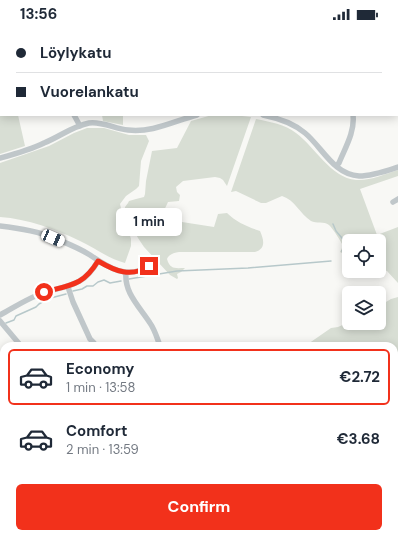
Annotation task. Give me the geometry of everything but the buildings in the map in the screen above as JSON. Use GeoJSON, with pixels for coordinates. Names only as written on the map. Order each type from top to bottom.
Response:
{"type":"FeatureCollection","features":[{"type":"Feature","properties":{"kind":"street"},"geometry":{"type":"LineString","coordinates":[[75,116],[80,126]]}},
{"type":"Feature","properties":{"kind":"street"},"geometry":{"type":"LineString","coordinates":[[0,158],[43,144],[80,126],[96,123],[128,130],[153,130],[194,116]]}},
{"type":"Feature","properties":{"kind":"street"},"geometry":{"type":"LineString","coordinates":[[269,116],[290,124],[304,132],[336,166],[346,172],[358,176],[370,175],[398,167]]}},
{"type":"Feature","properties":{"kind":"street"},"geometry":{"type":"LineString","coordinates":[[336,166],[339,163],[351,135],[354,126],[353,116]]}},
{"type":"Feature","properties":{"kind":"street"},"geometry":{"type":"LineString","coordinates":[[0,226],[29,230],[53,238],[80,250],[113,269],[126,272],[138,272],[149,266]]}},
{"type":"Feature","properties":{"kind":"street"},"geometry":{"type":"LineString","coordinates":[[0,315],[36,295],[68,287],[78,282],[92,270],[98,261]]}},
{"type":"Feature","properties":{"kind":"street"},"geometry":{"type":"LineString","coordinates":[[126,272],[125,278],[128,291],[151,324],[158,342]]}},
{"type":"Feature","properties":{"kind":"street"},"geometry":{"type":"LineString","coordinates":[[68,287],[73,302],[90,339],[93,342]]}},
{"type":"Feature","properties":{"kind":"street"},"geometry":{"type":"LineString","coordinates":[[0,321],[18,342]]}},
{"type":"Feature","properties":{"kind":"shaded area"},"geometry":{"type":"Polygon","coordinates":[[[0,116],[18,116],[25,146],[0,154],[0,116]]]}},
{"type":"Feature","properties":{"kind":"shaded area"},"geometry":{"type":"Polygon","coordinates":[[[102,116],[123,116],[123,125],[103,121],[102,116]]]}},
{"type":"Feature","properties":{"kind":"shaded area"},"geometry":{"type":"Polygon","coordinates":[[[208,116],[251,117],[227,186],[223,180],[215,177],[183,181],[176,187],[177,192],[180,195],[179,201],[168,202],[161,217],[214,227],[218,214],[227,213],[242,224],[260,231],[263,244],[259,251],[255,252],[179,252],[172,254],[167,259],[168,263],[174,268],[185,268],[177,274],[177,279],[170,275],[144,247],[127,218],[125,207],[129,201],[144,197],[152,151],[177,148],[191,121],[208,116]]]}},
{"type":"Feature","properties":{"kind":"shaded area"},"geometry":{"type":"Polygon","coordinates":[[[256,119],[287,127],[292,130],[303,139],[331,168],[347,178],[361,180],[377,177],[398,170],[398,176],[360,189],[377,234],[342,234],[342,244],[329,225],[311,221],[287,198],[282,196],[266,203],[261,203],[236,191],[231,192],[256,119]]]}},
{"type":"Feature","properties":{"kind":"shaded area"},"geometry":{"type":"Polygon","coordinates":[[[87,128],[104,128],[129,135],[146,135],[149,141],[141,161],[139,186],[126,196],[120,204],[124,221],[131,239],[131,246],[125,263],[113,259],[61,232],[31,222],[0,217],[0,163],[49,146],[87,128]]]}},
{"type":"Feature","properties":{"kind":"shaded area"},"geometry":{"type":"Polygon","coordinates":[[[398,227],[398,283],[387,271],[386,234],[380,234],[398,227]]]}},
{"type":"Feature","properties":{"kind":"shaded area"},"geometry":{"type":"Polygon","coordinates":[[[398,297],[398,342],[311,342],[331,328],[342,325],[342,330],[386,330],[386,302],[398,297]]]}},
{"type":"Feature","properties":{"kind":"waterway"},"geometry":{"type":"LineString","coordinates":[[333,224],[336,231],[342,238]]}},
{"type":"Feature","properties":{"kind":"waterway"},"geometry":{"type":"LineString","coordinates":[[129,279],[177,271],[248,268],[331,261]]}},
{"type":"Feature","properties":{"kind":"waterway"},"geometry":{"type":"LineString","coordinates":[[73,291],[87,286],[93,286],[104,280],[110,283],[121,281]]}},
{"type":"Feature","properties":{"kind":"waterway"},"geometry":{"type":"LineString","coordinates":[[6,323],[14,320],[16,316],[36,307],[47,299],[66,294]]}},
{"type":"Feature","properties":{"kind":"route"},"geometry":{"type":"LineString","coordinates":[[44,292],[68,287],[78,282],[89,274],[98,261],[109,267],[126,272],[138,272],[149,266]]}}]}
